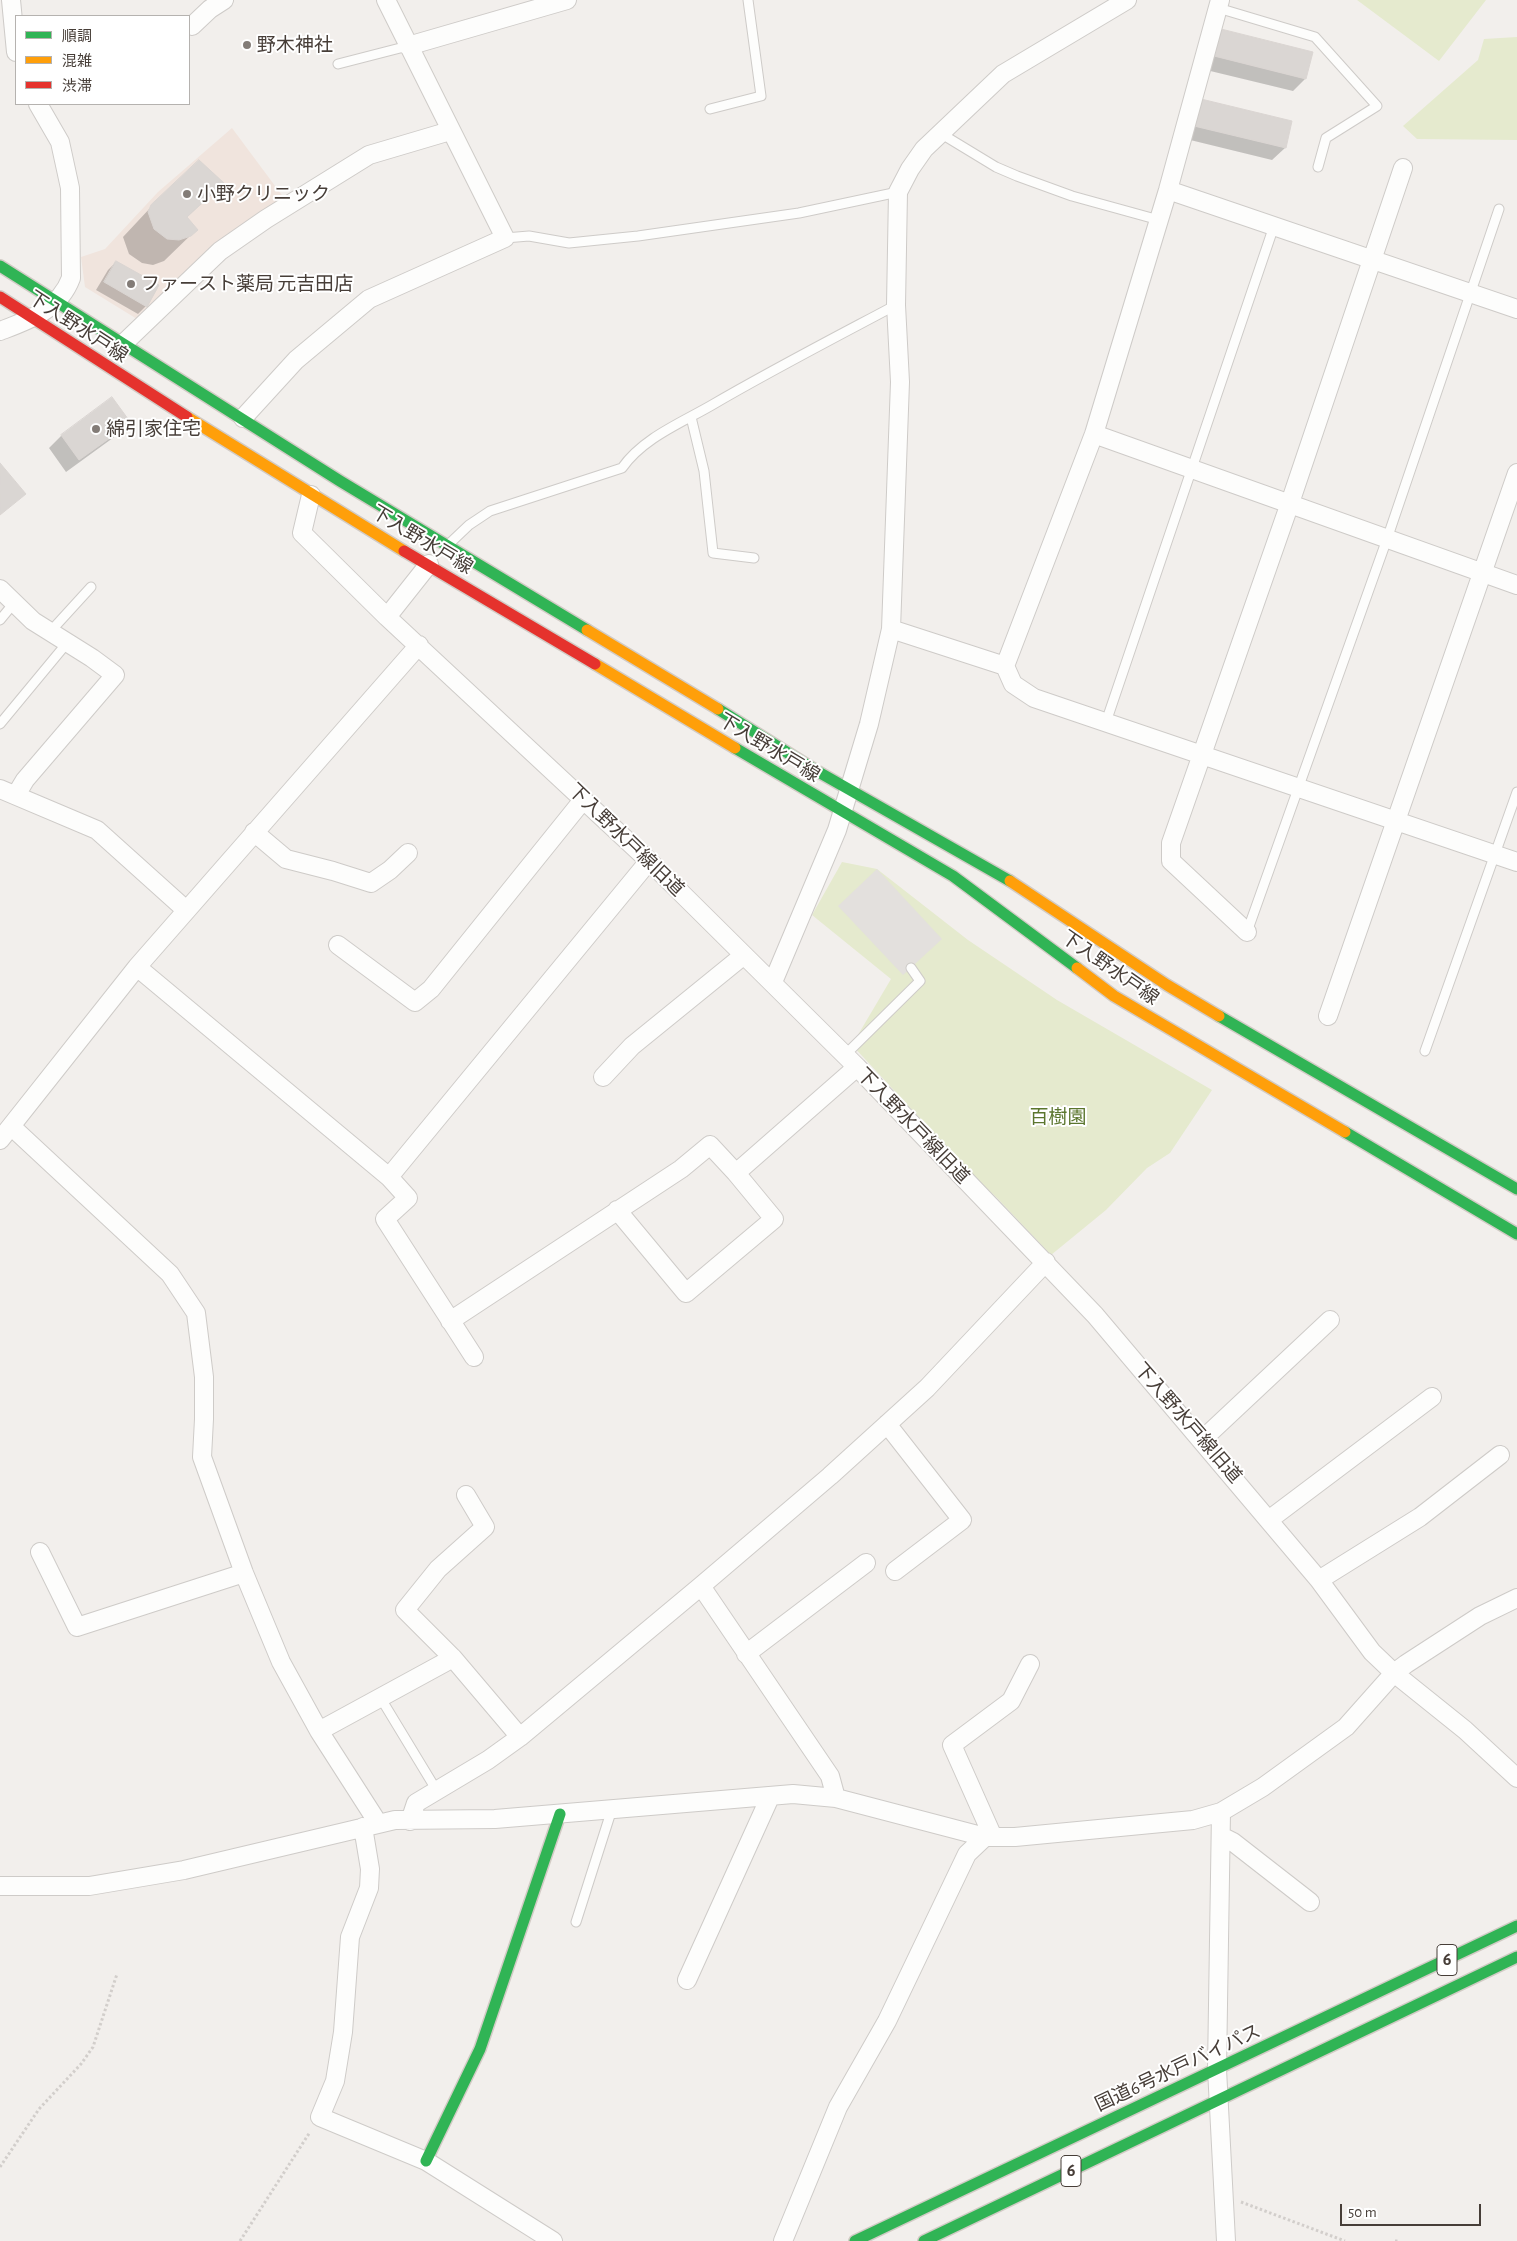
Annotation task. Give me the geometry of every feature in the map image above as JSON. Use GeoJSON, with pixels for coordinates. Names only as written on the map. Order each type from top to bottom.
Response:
{"type":"FeatureCollection","features":[{"type":"Feature","properties":{"kind":"main road","name":"下入野水戸線"},"geometry":{"type":"LineString","coordinates":[[0,266],[447,546],[664,676],[848,790],[1028,891],[1167,985],[1517,1189]]}},
{"type":"Feature","properties":{"kind":"main road","name":"下入野水戸線"},"geometry":{"type":"LineString","coordinates":[[0,296],[120,375],[311,495],[842,812],[953,876],[1114,996],[1517,1234]]}},
{"type":"Feature","properties":{"kind":"main road"},"geometry":{"type":"LineString","coordinates":[[426,2161],[480,2048],[560,1814]]}},
{"type":"Feature","properties":{"kind":"main road","name":"国道6号水戸バイパス"},"geometry":{"type":"LineString","coordinates":[[854,2241],[1517,1926]]}},
{"type":"Feature","properties":{"kind":"main road","name":"6"},"geometry":{"type":"LineString","coordinates":[[924,2241],[1218,2102],[1517,1957]]}},
{"type":"Feature","properties":{"kind":"street"},"geometry":{"type":"LineString","coordinates":[[11,0],[15,42]]}},
{"type":"Feature","properties":{"kind":"street"},"geometry":{"type":"LineString","coordinates":[[192,26],[210,9],[224,0]]}},
{"type":"Feature","properties":{"kind":"street"},"geometry":{"type":"LineString","coordinates":[[242,418],[296,360],[369,298],[505,238],[386,0]]}},
{"type":"Feature","properties":{"kind":"street"},"geometry":{"type":"LineString","coordinates":[[408,46],[567,0]]}},
{"type":"Feature","properties":{"kind":"street"},"geometry":{"type":"LineString","coordinates":[[773,982],[837,830],[869,724],[891,629],[900,382],[896,305],[898,192],[910,169],[924,149],[1003,74],[1127,0]]}},
{"type":"Feature","properties":{"kind":"street"},"geometry":{"type":"LineString","coordinates":[[1219,4],[1168,190],[1094,434],[1005,666],[1013,684],[1034,698],[1517,862]]}},
{"type":"Feature","properties":{"kind":"street"},"geometry":{"type":"LineString","coordinates":[[0,330],[34,318],[55,302],[68,286],[70,278],[70,188],[60,142],[39,105]]}},
{"type":"Feature","properties":{"kind":"street"},"geometry":{"type":"LineString","coordinates":[[123,344],[220,252],[266,219],[368,155],[450,131]]}},
{"type":"Feature","properties":{"kind":"street"},"geometry":{"type":"LineString","coordinates":[[1247,932],[1171,861],[1171,843],[1290,503],[1403,168]]}},
{"type":"Feature","properties":{"kind":"street"},"geometry":{"type":"LineString","coordinates":[[1168,190],[1517,309]]}},
{"type":"Feature","properties":{"kind":"street"},"geometry":{"type":"LineString","coordinates":[[1094,434],[1517,585]]}},
{"type":"Feature","properties":{"kind":"street"},"geometry":{"type":"LineString","coordinates":[[1328,1016],[1398,821],[1517,474]]}},
{"type":"Feature","properties":{"kind":"street","name":"下入野水戸線旧道"},"geometry":{"type":"LineString","coordinates":[[311,495],[302,533],[387,617],[649,861],[851,1061],[1095,1315],[1270,1519],[1320,1580],[1369,1648],[1394,1674],[1466,1730],[1517,1778]]}},
{"type":"Feature","properties":{"kind":"street"},"geometry":{"type":"LineString","coordinates":[[387,617],[429,564]]}},
{"type":"Feature","properties":{"kind":"street"},"geometry":{"type":"LineString","coordinates":[[0,589],[32,621],[92,658],[115,675],[25,780],[8,792]]}},
{"type":"Feature","properties":{"kind":"street"},"geometry":{"type":"LineString","coordinates":[[891,629],[1005,666]]}},
{"type":"Feature","properties":{"kind":"street"},"geometry":{"type":"LineString","coordinates":[[0,1140],[137,967],[419,645]]}},
{"type":"Feature","properties":{"kind":"street"},"geometry":{"type":"LineString","coordinates":[[8,792],[97,830],[186,910]]}},
{"type":"Feature","properties":{"kind":"street"},"geometry":{"type":"LineString","coordinates":[[338,945],[415,1002],[431,989],[583,800]]}},
{"type":"Feature","properties":{"kind":"street"},"geometry":{"type":"LineString","coordinates":[[254,832],[286,859],[333,870],[370,883],[390,870],[408,853]]}},
{"type":"Feature","properties":{"kind":"street"},"geometry":{"type":"LineString","coordinates":[[389,1177],[649,861]]}},
{"type":"Feature","properties":{"kind":"street"},"geometry":{"type":"LineString","coordinates":[[602,1078],[632,1046],[744,955]]}},
{"type":"Feature","properties":{"kind":"street"},"geometry":{"type":"LineString","coordinates":[[137,967],[389,1177],[408,1198],[385,1219],[474,1357]]}},
{"type":"Feature","properties":{"kind":"street"},"geometry":{"type":"LineString","coordinates":[[736,1173],[851,1061]]}},
{"type":"Feature","properties":{"kind":"street"},"geometry":{"type":"LineString","coordinates":[[12,1127],[170,1274],[196,1313],[204,1377],[202,1457],[244,1573],[281,1662],[370,1825],[369,1888],[350,1937],[343,2032],[335,2081],[320,2117],[426,2161],[553,2241]]}},
{"type":"Feature","properties":{"kind":"street"},"geometry":{"type":"LineString","coordinates":[[450,1321],[617,1210],[681,1169],[710,1145],[774,1219],[686,1293],[617,1210]]}},
{"type":"Feature","properties":{"kind":"street"},"geometry":{"type":"LineString","coordinates":[[410,1821],[416,1803],[488,1760],[520,1737],[701,1586],[887,1424],[927,1388],[1046,1262]]}},
{"type":"Feature","properties":{"kind":"street"},"geometry":{"type":"LineString","coordinates":[[1202,1440],[1330,1320]]}},
{"type":"Feature","properties":{"kind":"street"},"geometry":{"type":"LineString","coordinates":[[1270,1519],[1432,1397]]}},
{"type":"Feature","properties":{"kind":"street"},"geometry":{"type":"LineString","coordinates":[[887,1424],[962,1520],[895,1571]]}},
{"type":"Feature","properties":{"kind":"street"},"geometry":{"type":"LineString","coordinates":[[1320,1580],[1420,1516],[1500,1455]]}},
{"type":"Feature","properties":{"kind":"street"},"geometry":{"type":"LineString","coordinates":[[466,1496],[485,1527],[438,1569],[405,1610],[453,1658],[520,1737]]}},
{"type":"Feature","properties":{"kind":"street"},"geometry":{"type":"LineString","coordinates":[[40,1552],[77,1627],[244,1573]]}},
{"type":"Feature","properties":{"kind":"street"},"geometry":{"type":"LineString","coordinates":[[746,1654],[866,1563]]}},
{"type":"Feature","properties":{"kind":"street"},"geometry":{"type":"LineString","coordinates":[[701,1586],[830,1776],[836,1798]]}},
{"type":"Feature","properties":{"kind":"street"},"geometry":{"type":"LineString","coordinates":[[0,1886],[89,1886],[184,1870],[370,1825],[410,1821],[495,1819],[793,1794],[836,1798],[989,1837],[1193,1820],[1221,1812],[1263,1787],[1346,1727],[1394,1674],[1480,1616],[1517,1598]]}},
{"type":"Feature","properties":{"kind":"street"},"geometry":{"type":"LineString","coordinates":[[319,1731],[380,1696],[453,1658]]}},
{"type":"Feature","properties":{"kind":"street"},"geometry":{"type":"LineString","coordinates":[[989,1837],[952,1745],[1011,1701],[1030,1664]]}},
{"type":"Feature","properties":{"kind":"street"},"geometry":{"type":"LineString","coordinates":[[687,1980],[770,1797]]}},
{"type":"Feature","properties":{"kind":"street"},"geometry":{"type":"LineString","coordinates":[[1221,1812],[1217,2069],[1226,2241]]}},
{"type":"Feature","properties":{"kind":"street"},"geometry":{"type":"LineString","coordinates":[[1221,1836],[1233,1842],[1310,1902]]}},
{"type":"Feature","properties":{"kind":"street"},"geometry":{"type":"LineString","coordinates":[[783,2241],[838,2107],[887,2021],[968,1854],[989,1837]]}},
{"type":"Feature","properties":{"kind":"lane"},"geometry":{"type":"LineString","coordinates":[[710,109],[761,96],[748,0]]}},
{"type":"Feature","properties":{"kind":"lane"},"geometry":{"type":"LineString","coordinates":[[1219,4],[1314,37],[1377,106],[1326,138],[1318,167]]}},
{"type":"Feature","properties":{"kind":"lane"},"geometry":{"type":"LineString","coordinates":[[338,64],[408,46]]}},
{"type":"Feature","properties":{"kind":"lane"},"geometry":{"type":"LineString","coordinates":[[940,133],[996,167],[1017,176],[1072,196],[1159,220]]}},
{"type":"Feature","properties":{"kind":"lane"},"geometry":{"type":"LineString","coordinates":[[505,238],[529,236],[569,242],[638,236],[799,213],[898,192]]}},
{"type":"Feature","properties":{"kind":"lane"},"geometry":{"type":"LineString","coordinates":[[1247,932],[1387,539],[1499,208]]}},
{"type":"Feature","properties":{"kind":"lane"},"geometry":{"type":"LineString","coordinates":[[1106,722],[1193,470],[1274,226]]}},
{"type":"Feature","properties":{"kind":"lane"},"geometry":{"type":"LineString","coordinates":[[447,546],[469,525],[490,511],[622,468],[630,457],[654,438],[896,305]]}},
{"type":"Feature","properties":{"kind":"lane"},"geometry":{"type":"LineString","coordinates":[[691,417],[704,471],[713,553],[754,558]]}},
{"type":"Feature","properties":{"kind":"lane"},"geometry":{"type":"LineString","coordinates":[[49,632],[90,586]]}},
{"type":"Feature","properties":{"kind":"lane"},"geometry":{"type":"LineString","coordinates":[[0,620],[14,603]]}},
{"type":"Feature","properties":{"kind":"lane"},"geometry":{"type":"LineString","coordinates":[[0,724],[67,643]]}},
{"type":"Feature","properties":{"kind":"lane"},"geometry":{"type":"LineString","coordinates":[[1425,1051],[1517,792]]}},
{"type":"Feature","properties":{"kind":"lane"},"geometry":{"type":"LineString","coordinates":[[851,1061],[920,981],[911,968]]}},
{"type":"Feature","properties":{"kind":"lane"},"geometry":{"type":"LineString","coordinates":[[380,1696],[437,1791]]}},
{"type":"Feature","properties":{"kind":"lane"},"geometry":{"type":"LineString","coordinates":[[576,1922],[612,1809]]}},
{"type":"Feature","properties":{"kind":"path"},"geometry":{"type":"LineString","coordinates":[[0,2167],[38,2109],[81,2064],[93,2047],[117,1974]]}},
{"type":"Feature","properties":{"kind":"path"},"geometry":{"type":"LineString","coordinates":[[240,2241],[320,2117]]}},
{"type":"Feature","properties":{"kind":"path"},"geometry":{"type":"LineString","coordinates":[[1224,2196],[1345,2241]]}},
{"type":"Feature","properties":{"kind":"shaded area"},"geometry":{"type":"Polygon","coordinates":[[[232,128],[284,198],[137,319],[85,287],[81,257],[105,249],[158,192],[232,128]]]}},
{"type":"Feature","properties":{"kind":"shaded area"},"geometry":{"type":"Polygon","coordinates":[[[877,869],[942,939],[903,975],[838,906],[877,869]]]}},
{"type":"Feature","properties":{"kind":"green space"},"geometry":{"type":"Polygon","coordinates":[[[1357,0],[1486,0],[1439,61],[1357,0]]]}},
{"type":"Feature","properties":{"kind":"green space"},"geometry":{"type":"Polygon","coordinates":[[[1517,37],[1517,140],[1417,139],[1403,126],[1478,60],[1484,39],[1517,37]]]}},
{"type":"Feature","properties":{"kind":"green space","name":"百樹園"},"geometry":{"type":"Polygon","coordinates":[[[842,862],[877,869],[968,940],[1057,1000],[1212,1090],[1170,1153],[1147,1168],[1106,1210],[1051,1255],[996,1197],[975,1178],[852,1045],[891,979],[812,915],[842,862]]]}},
{"type":"Feature","properties":{"kind":"building"},"geometry":{"type":"Polygon","coordinates":[[[1221,29],[1313,52],[1306,79],[1214,56],[1221,29]]]}},
{"type":"Feature","properties":{"kind":"building"},"geometry":{"type":"Polygon","coordinates":[[[1201,99],[1292,121],[1286,148],[1194,126],[1201,99]]]}},
{"type":"Feature","properties":{"kind":"building","name":"小野クリニック"},"geometry":{"type":"Polygon","coordinates":[[[199,160],[224,183],[187,217],[198,230],[191,236],[179,240],[167,239],[154,229],[148,212],[151,205],[199,160]]]}},
{"type":"Feature","properties":{"kind":"building","name":"ファースト薬局 元吉田店"},"geometry":{"type":"Polygon","coordinates":[[[116,261],[159,285],[147,307],[104,282],[116,261]]]}},
{"type":"Feature","properties":{"kind":"building","name":"綿引家住宅"},"geometry":{"type":"Polygon","coordinates":[[[112,397],[131,423],[79,460],[61,435],[112,397]]]}},
{"type":"Feature","properties":{"kind":"building"},"geometry":{"type":"Polygon","coordinates":[[[0,463],[26,494],[0,515],[0,463]]]}},
{"type":"Feature","properties":{"kind":"traffic: fast"},"geometry":{"type":"LineString","coordinates":[[0,266],[340,481],[587,630]]}},
{"type":"Feature","properties":{"kind":"traffic: fast"},"geometry":{"type":"LineString","coordinates":[[718,709],[815,770],[1010,881]]}},
{"type":"Feature","properties":{"kind":"traffic: fast"},"geometry":{"type":"LineString","coordinates":[[735,748],[953,876],[1077,968]]}},
{"type":"Feature","properties":{"kind":"traffic: fast"},"geometry":{"type":"LineString","coordinates":[[1219,1016],[1517,1189]]}},
{"type":"Feature","properties":{"kind":"traffic: fast"},"geometry":{"type":"LineString","coordinates":[[1345,1132],[1517,1234]]}},
{"type":"Feature","properties":{"kind":"traffic: fast"},"geometry":{"type":"LineString","coordinates":[[426,2161],[480,2049],[560,1814]]}},
{"type":"Feature","properties":{"kind":"traffic: fast"},"geometry":{"type":"LineString","coordinates":[[855,2241],[1517,1926]]}},
{"type":"Feature","properties":{"kind":"traffic: fast"},"geometry":{"type":"LineString","coordinates":[[924,2241],[1517,1957]]}},
{"type":"Feature","properties":{"kind":"traffic: slow"},"geometry":{"type":"LineString","coordinates":[[187,417],[404,551]]}},
{"type":"Feature","properties":{"kind":"traffic: slow"},"geometry":{"type":"LineString","coordinates":[[587,630],[718,709]]}},
{"type":"Feature","properties":{"kind":"traffic: slow"},"geometry":{"type":"LineString","coordinates":[[595,664],[735,748]]}},
{"type":"Feature","properties":{"kind":"traffic: slow"},"geometry":{"type":"LineString","coordinates":[[1010,881],[1167,985],[1219,1016]]}},
{"type":"Feature","properties":{"kind":"traffic: slow"},"geometry":{"type":"LineString","coordinates":[[1077,968],[1114,996],[1345,1132]]}},
{"type":"Feature","properties":{"kind":"traffic: jam"},"geometry":{"type":"LineString","coordinates":[[0,297],[187,417]]}},
{"type":"Feature","properties":{"kind":"traffic: jam"},"geometry":{"type":"LineString","coordinates":[[404,551],[595,664]]}},
{"type":"Feature","properties":{"kind":"place","name":"野木神社"},"geometry":{"type":"Point","coordinates":[247,45]}},
{"type":"Feature","properties":{"kind":"place","name":"小野クリニック"},"geometry":{"type":"Point","coordinates":[187,194]}},
{"type":"Feature","properties":{"kind":"place","name":"ファースト薬局 元吉田店"},"geometry":{"type":"Point","coordinates":[131,284]}},
{"type":"Feature","properties":{"kind":"place","name":"綿引家住宅"},"geometry":{"type":"Point","coordinates":[96,429]}}]}
